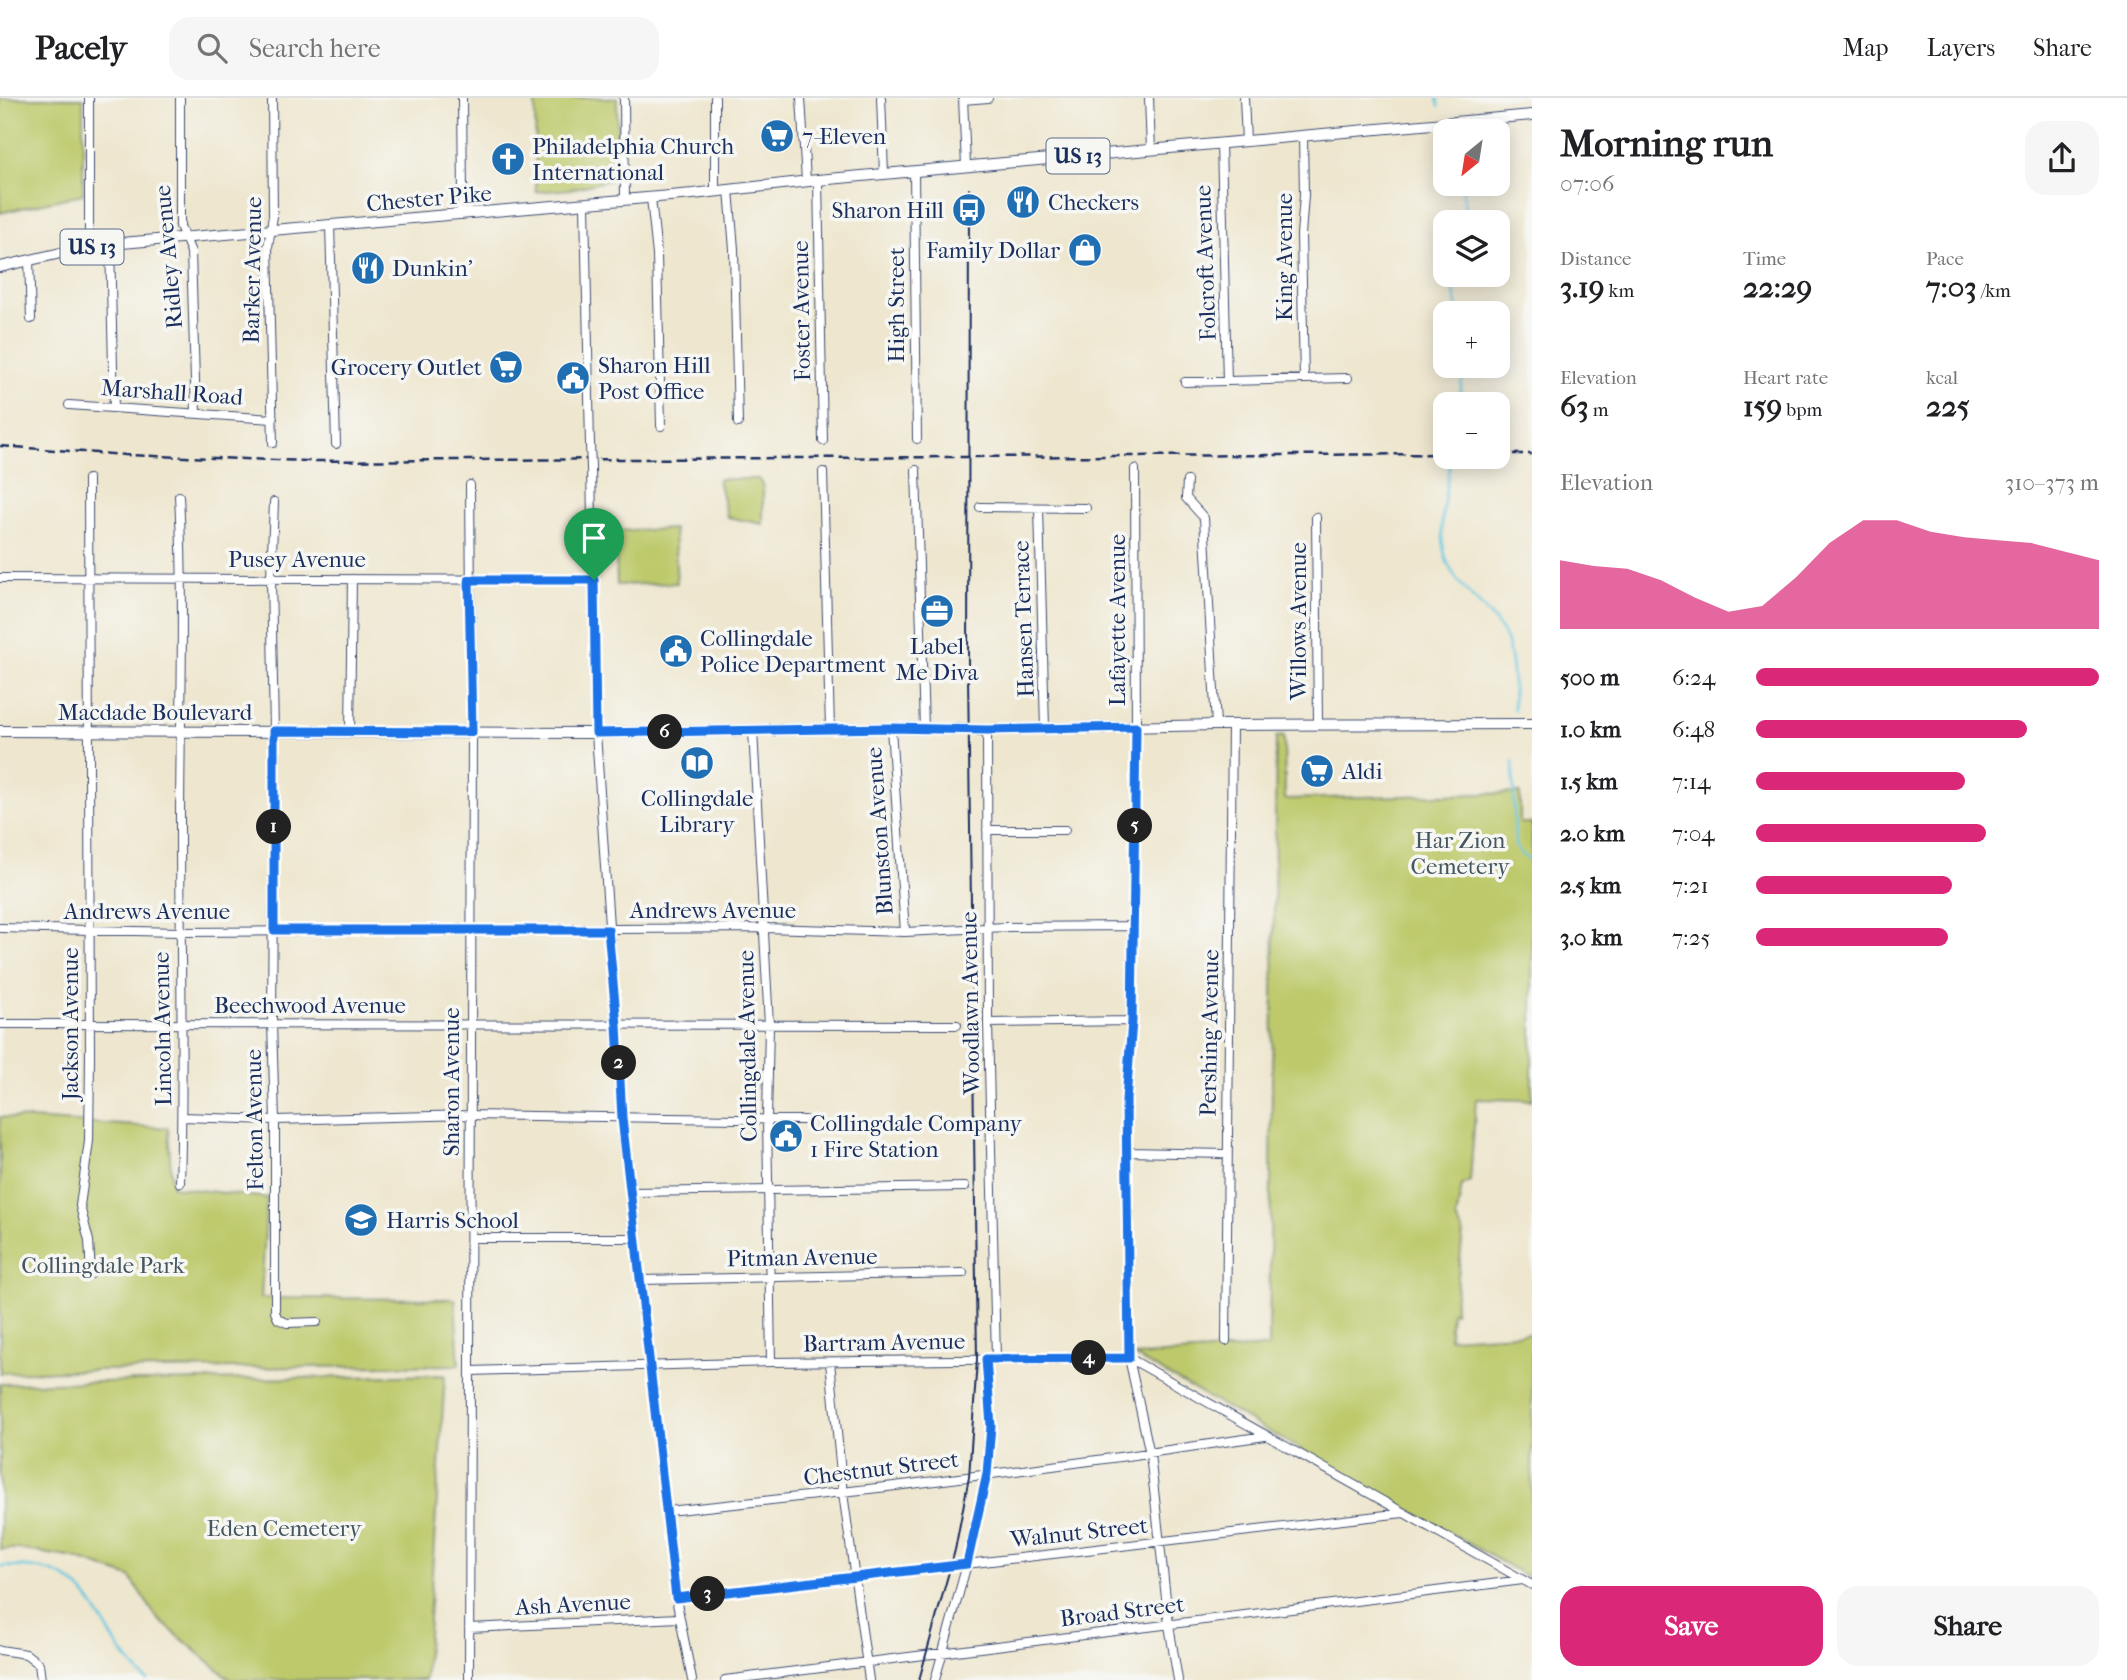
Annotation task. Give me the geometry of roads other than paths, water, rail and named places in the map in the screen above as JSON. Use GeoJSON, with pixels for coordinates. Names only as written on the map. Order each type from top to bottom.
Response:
{"type":"FeatureCollection","features":[{"type":"Feature","properties":{"kind":"main road","name":"Chester Pike"},"geometry":{"type":"LineString","coordinates":[[0,267],[110,244],[585,204],[806,181],[1532,115]]}},
{"type":"Feature","properties":{"kind":"main road"},"geometry":{"type":"LineString","coordinates":[[1318,725],[1528,724]]}},
{"type":"Feature","properties":{"kind":"main road","name":"Macdade Boulevard"},"geometry":{"type":"LineString","coordinates":[[0,731],[596,733],[1318,725]]}},
{"type":"Feature","properties":{"kind":"street"},"geometry":{"type":"LineString","coordinates":[[89,98],[89,247]]}},
{"type":"Feature","properties":{"kind":"street","name":"Ridley Avenue"},"geometry":{"type":"LineString","coordinates":[[180,98],[180,226],[191,252],[196,413]]}},
{"type":"Feature","properties":{"kind":"street","name":"Barker Avenue"},"geometry":{"type":"LineString","coordinates":[[272,98],[273,216],[268,249],[273,443]]}},
{"type":"Feature","properties":{"kind":"street"},"geometry":{"type":"LineString","coordinates":[[460,215],[463,197],[462,98]]}},
{"type":"Feature","properties":{"kind":"street"},"geometry":{"type":"LineString","coordinates":[[624,98],[625,200]]}},
{"type":"Feature","properties":{"kind":"street"},"geometry":{"type":"LineString","coordinates":[[715,98],[715,192]]}},
{"type":"Feature","properties":{"kind":"street"},"geometry":{"type":"LineString","coordinates":[[802,98],[806,181]]}},
{"type":"Feature","properties":{"kind":"street"},"geometry":{"type":"LineString","coordinates":[[881,98],[884,174]]}},
{"type":"Feature","properties":{"kind":"street"},"geometry":{"type":"LineString","coordinates":[[966,166],[963,99],[988,98]]}},
{"type":"Feature","properties":{"kind":"street"},"geometry":{"type":"LineString","coordinates":[[1149,98],[1151,150]]}},
{"type":"Feature","properties":{"kind":"street"},"geometry":{"type":"LineString","coordinates":[[1244,98],[1246,141]]}},
{"type":"Feature","properties":{"kind":"street","name":"King Avenue"},"geometry":{"type":"LineString","coordinates":[[1303,136],[1304,195],[1301,235],[1304,379]]}},
{"type":"Feature","properties":{"kind":"street","name":"Folcroft Avenue"},"geometry":{"type":"LineString","coordinates":[[1221,143],[1227,381]]}},
{"type":"Feature","properties":{"kind":"street","name":"High Street"},"geometry":{"type":"LineString","coordinates":[[915,171],[917,439]]}},
{"type":"Feature","properties":{"kind":"street","name":"Foster Avenue"},"geometry":{"type":"LineString","coordinates":[[818,180],[823,441]]}},
{"type":"Feature","properties":{"kind":"street"},"geometry":{"type":"LineString","coordinates":[[729,190],[734,249],[738,423]]}},
{"type":"Feature","properties":{"kind":"street"},"geometry":{"type":"LineString","coordinates":[[651,198],[656,255],[661,426]]}},
{"type":"Feature","properties":{"kind":"street"},"geometry":{"type":"LineString","coordinates":[[585,204],[596,733],[608,930],[622,1118],[635,1238],[676,1598],[692,1680]]}},
{"type":"Feature","properties":{"kind":"street"},"geometry":{"type":"LineString","coordinates":[[330,225],[336,444]]}},
{"type":"Feature","properties":{"kind":"street"},"geometry":{"type":"LineString","coordinates":[[110,244],[114,408]]}},
{"type":"Feature","properties":{"kind":"street"},"geometry":{"type":"LineString","coordinates":[[29,260],[31,319]]}},
{"type":"Feature","properties":{"kind":"street"},"geometry":{"type":"LineString","coordinates":[[1185,382],[1348,378]]}},
{"type":"Feature","properties":{"kind":"street","name":"Marshall Road"},"geometry":{"type":"LineString","coordinates":[[69,405],[273,419]]}},
{"type":"Feature","properties":{"kind":"street","name":"Lafayette Avenue"},"geometry":{"type":"LineString","coordinates":[[1135,469],[1136,727],[1132,1021],[1126,1100],[1129,1358],[1150,1454],[1169,1625],[1178,1680]]}},
{"type":"Feature","properties":{"kind":"street"},"geometry":{"type":"LineString","coordinates":[[916,470],[924,728]]}},
{"type":"Feature","properties":{"kind":"street"},"geometry":{"type":"LineString","coordinates":[[823,471],[830,729]]}},
{"type":"Feature","properties":{"kind":"street","name":"Jackson Avenue"},"geometry":{"type":"LineString","coordinates":[[88,479],[89,1141],[80,1206],[89,1241],[91,1274]]}},
{"type":"Feature","properties":{"kind":"street"},"geometry":{"type":"LineString","coordinates":[[1187,481],[1186,498],[1204,518],[1216,725]]}},
{"type":"Feature","properties":{"kind":"street","name":"Sharon Avenue"},"geometry":{"type":"LineString","coordinates":[[469,1680],[472,931],[470,485]]}},
{"type":"Feature","properties":{"kind":"street","name":"Lincoln Avenue"},"geometry":{"type":"LineString","coordinates":[[179,496],[183,578],[180,730],[183,1117],[180,1183]]}},
{"type":"Feature","properties":{"kind":"street","name":"Felton Avenue"},"geometry":{"type":"LineString","coordinates":[[274,502],[271,578],[274,731],[272,1024],[275,1312],[278,1319],[287,1322],[317,1322]]}},
{"type":"Feature","properties":{"kind":"street"},"geometry":{"type":"LineString","coordinates":[[980,508],[1086,508]]}},
{"type":"Feature","properties":{"kind":"street","name":"Hansen Terrace"},"geometry":{"type":"LineString","coordinates":[[1039,508],[1045,728]]}},
{"type":"Feature","properties":{"kind":"street","name":"Willows Avenue"},"geometry":{"type":"LineString","coordinates":[[1316,517],[1318,725]]}},
{"type":"Feature","properties":{"kind":"street","name":"Pusey Avenue"},"geometry":{"type":"LineString","coordinates":[[0,578],[594,580]]}},
{"type":"Feature","properties":{"kind":"street"},"geometry":{"type":"LineString","coordinates":[[350,733],[352,579]]}},
{"type":"Feature","properties":{"kind":"street","name":"Pershing Avenue"},"geometry":{"type":"LineString","coordinates":[[1226,1340],[1232,725]]}},
{"type":"Feature","properties":{"kind":"street","name":"Blunston Avenue"},"geometry":{"type":"LineString","coordinates":[[891,728],[905,932]]}},
{"type":"Feature","properties":{"kind":"street","name":"Collingdale Avenue"},"geometry":{"type":"LineString","coordinates":[[753,730],[769,1025],[766,1119],[771,1362]]}},
{"type":"Feature","properties":{"kind":"street","name":"Woodlawn Avenue"},"geometry":{"type":"LineString","coordinates":[[987,730],[988,1023],[996,1359]]}},
{"type":"Feature","properties":{"kind":"street"},"geometry":{"type":"LineString","coordinates":[[987,830],[1065,830]]}},
{"type":"Feature","properties":{"kind":"street","name":"Andrews Avenue"},"geometry":{"type":"LineString","coordinates":[[0,928],[180,932],[764,928],[905,932],[1133,926]]}},
{"type":"Feature","properties":{"kind":"street"},"geometry":{"type":"LineString","coordinates":[[988,1023],[1132,1021]]}},
{"type":"Feature","properties":{"kind":"street","name":"Beechwood Avenue"},"geometry":{"type":"LineString","coordinates":[[0,1024],[957,1025]]}},
{"type":"Feature","properties":{"kind":"street"},"geometry":{"type":"LineString","coordinates":[[183,1117],[275,1120],[470,1115],[805,1120]]}},
{"type":"Feature","properties":{"kind":"street"},"geometry":{"type":"LineString","coordinates":[[1127,1152],[1227,1154]]}},
{"type":"Feature","properties":{"kind":"street"},"geometry":{"type":"LineString","coordinates":[[630,1192],[965,1187]]}},
{"type":"Feature","properties":{"kind":"street"},"geometry":{"type":"LineString","coordinates":[[471,1238],[635,1238]]}},
{"type":"Feature","properties":{"kind":"street","name":"Pitman Avenue"},"geometry":{"type":"LineString","coordinates":[[641,1280],[963,1273]]}},
{"type":"Feature","properties":{"kind":"street"},"geometry":{"type":"LineString","coordinates":[[1129,1358],[1532,1585]]}},
{"type":"Feature","properties":{"kind":"street","name":"Bartram Avenue"},"geometry":{"type":"LineString","coordinates":[[471,1371],[771,1362],[1129,1358]]}},
{"type":"Feature","properties":{"kind":"street"},"geometry":{"type":"LineString","coordinates":[[936,1680],[967,1564],[987,1474],[991,1426],[986,1359]]}},
{"type":"Feature","properties":{"kind":"street"},"geometry":{"type":"LineString","coordinates":[[830,1362],[843,1493],[869,1680]]}},
{"type":"Feature","properties":{"kind":"street","name":"Chestnut Street"},"geometry":{"type":"LineString","coordinates":[[667,1511],[843,1493],[1150,1454],[1265,1436]]}},
{"type":"Feature","properties":{"kind":"street","name":"Walnut Street"},"geometry":{"type":"LineString","coordinates":[[676,1598],[1403,1513]]}},
{"type":"Feature","properties":{"kind":"street","name":"Broad Street"},"geometry":{"type":"LineString","coordinates":[[725,1680],[1523,1580]]}},
{"type":"Feature","properties":{"kind":"street","name":"Ash Avenue"},"geometry":{"type":"LineString","coordinates":[[469,1628],[679,1618]]}},
{"type":"Feature","properties":{"kind":"street"},"geometry":{"type":"LineString","coordinates":[[0,1650],[26,1654],[38,1664],[41,1680]]}},
{"type":"Feature","properties":{"kind":"waterway"},"geometry":{"type":"LineString","coordinates":[[1437,98],[1439,106]]}},
{"type":"Feature","properties":{"kind":"waterway"},"geometry":{"type":"LineString","coordinates":[[1463,196],[1465,210]]}},
{"type":"Feature","properties":{"kind":"waterway"},"geometry":{"type":"LineString","coordinates":[[1453,287],[1456,301]]}},
{"type":"Feature","properties":{"kind":"waterway"},"geometry":{"type":"LineString","coordinates":[[1460,392],[1463,378]]}},
{"type":"Feature","properties":{"kind":"waterway"},"geometry":{"type":"LineString","coordinates":[[1449,469],[1442,519],[1444,551],[1455,576],[1500,628],[1506,640],[1511,665],[1514,710]]}},
{"type":"Feature","properties":{"kind":"waterway"},"geometry":{"type":"LineString","coordinates":[[1513,761],[1515,845],[1521,854],[1532,861]]}},
{"type":"Feature","properties":{"kind":"waterway"},"geometry":{"type":"LineString","coordinates":[[0,1567],[34,1568],[58,1574],[76,1586],[90,1601],[128,1660],[147,1680]]}},
{"type":"Feature","properties":{"kind":"tram line"},"geometry":{"type":"LineString","coordinates":[[919,1680],[955,1550],[969,1477],[977,1360],[968,675],[969,189]]}},
{"type":"Feature","properties":{"kind":"railway"},"geometry":{"type":"LineString","coordinates":[[0,446],[125,455],[306,461],[1433,454]]}},
{"type":"Feature","properties":{"kind":"railway"},"geometry":{"type":"LineString","coordinates":[[1510,454],[1532,454]]}},
{"type":"Feature","properties":{"kind":"place","name":"7-Eleven"},"geometry":{"type":"Point","coordinates":[777,136]}},
{"type":"Feature","properties":{"kind":"place","name":"Philadelphia Church International"},"geometry":{"type":"Point","coordinates":[508,159]}},
{"type":"Feature","properties":{"kind":"place","name":"Checkers"},"geometry":{"type":"Point","coordinates":[1023,202]}},
{"type":"Feature","properties":{"kind":"place","name":"Sharon Hill"},"geometry":{"type":"Point","coordinates":[969,210]}},
{"type":"Feature","properties":{"kind":"place","name":"Family Dollar"},"geometry":{"type":"Point","coordinates":[1085,250]}},
{"type":"Feature","properties":{"kind":"place","name":"Dunkin'"},"geometry":{"type":"Point","coordinates":[368,268]}},
{"type":"Feature","properties":{"kind":"place","name":"Grocery Outlet"},"geometry":{"type":"Point","coordinates":[506,367]}},
{"type":"Feature","properties":{"kind":"place","name":"Sharon Hill Post Office"},"geometry":{"type":"Point","coordinates":[573,378]}},
{"type":"Feature","properties":{"kind":"place","name":"Label Me Diva"},"geometry":{"type":"Point","coordinates":[937,611]}},
{"type":"Feature","properties":{"kind":"place","name":"Collingdale Police Department"},"geometry":{"type":"Point","coordinates":[676,651]}},
{"type":"Feature","properties":{"kind":"place","name":"Collingdale Library"},"geometry":{"type":"Point","coordinates":[697,763]}},
{"type":"Feature","properties":{"kind":"place","name":"Aldi"},"geometry":{"type":"Point","coordinates":[1317,771]}},
{"type":"Feature","properties":{"kind":"place","name":"Collingdale Company 1 Fire Station"},"geometry":{"type":"Point","coordinates":[786,1136]}},
{"type":"Feature","properties":{"kind":"place","name":"Harris School"},"geometry":{"type":"Point","coordinates":[361,1220]}},
{"type":"Feature","properties":{"kind":"park label","name":"Har Zion Cemetery"},"geometry":{"type":"Point","coordinates":[1460,853]}},
{"type":"Feature","properties":{"kind":"park label","name":"Collingdale Park"},"geometry":{"type":"Point","coordinates":[103,1265]}},
{"type":"Feature","properties":{"kind":"park label","name":"Eden Cemetery"},"geometry":{"type":"Point","coordinates":[284,1528]}}]}
